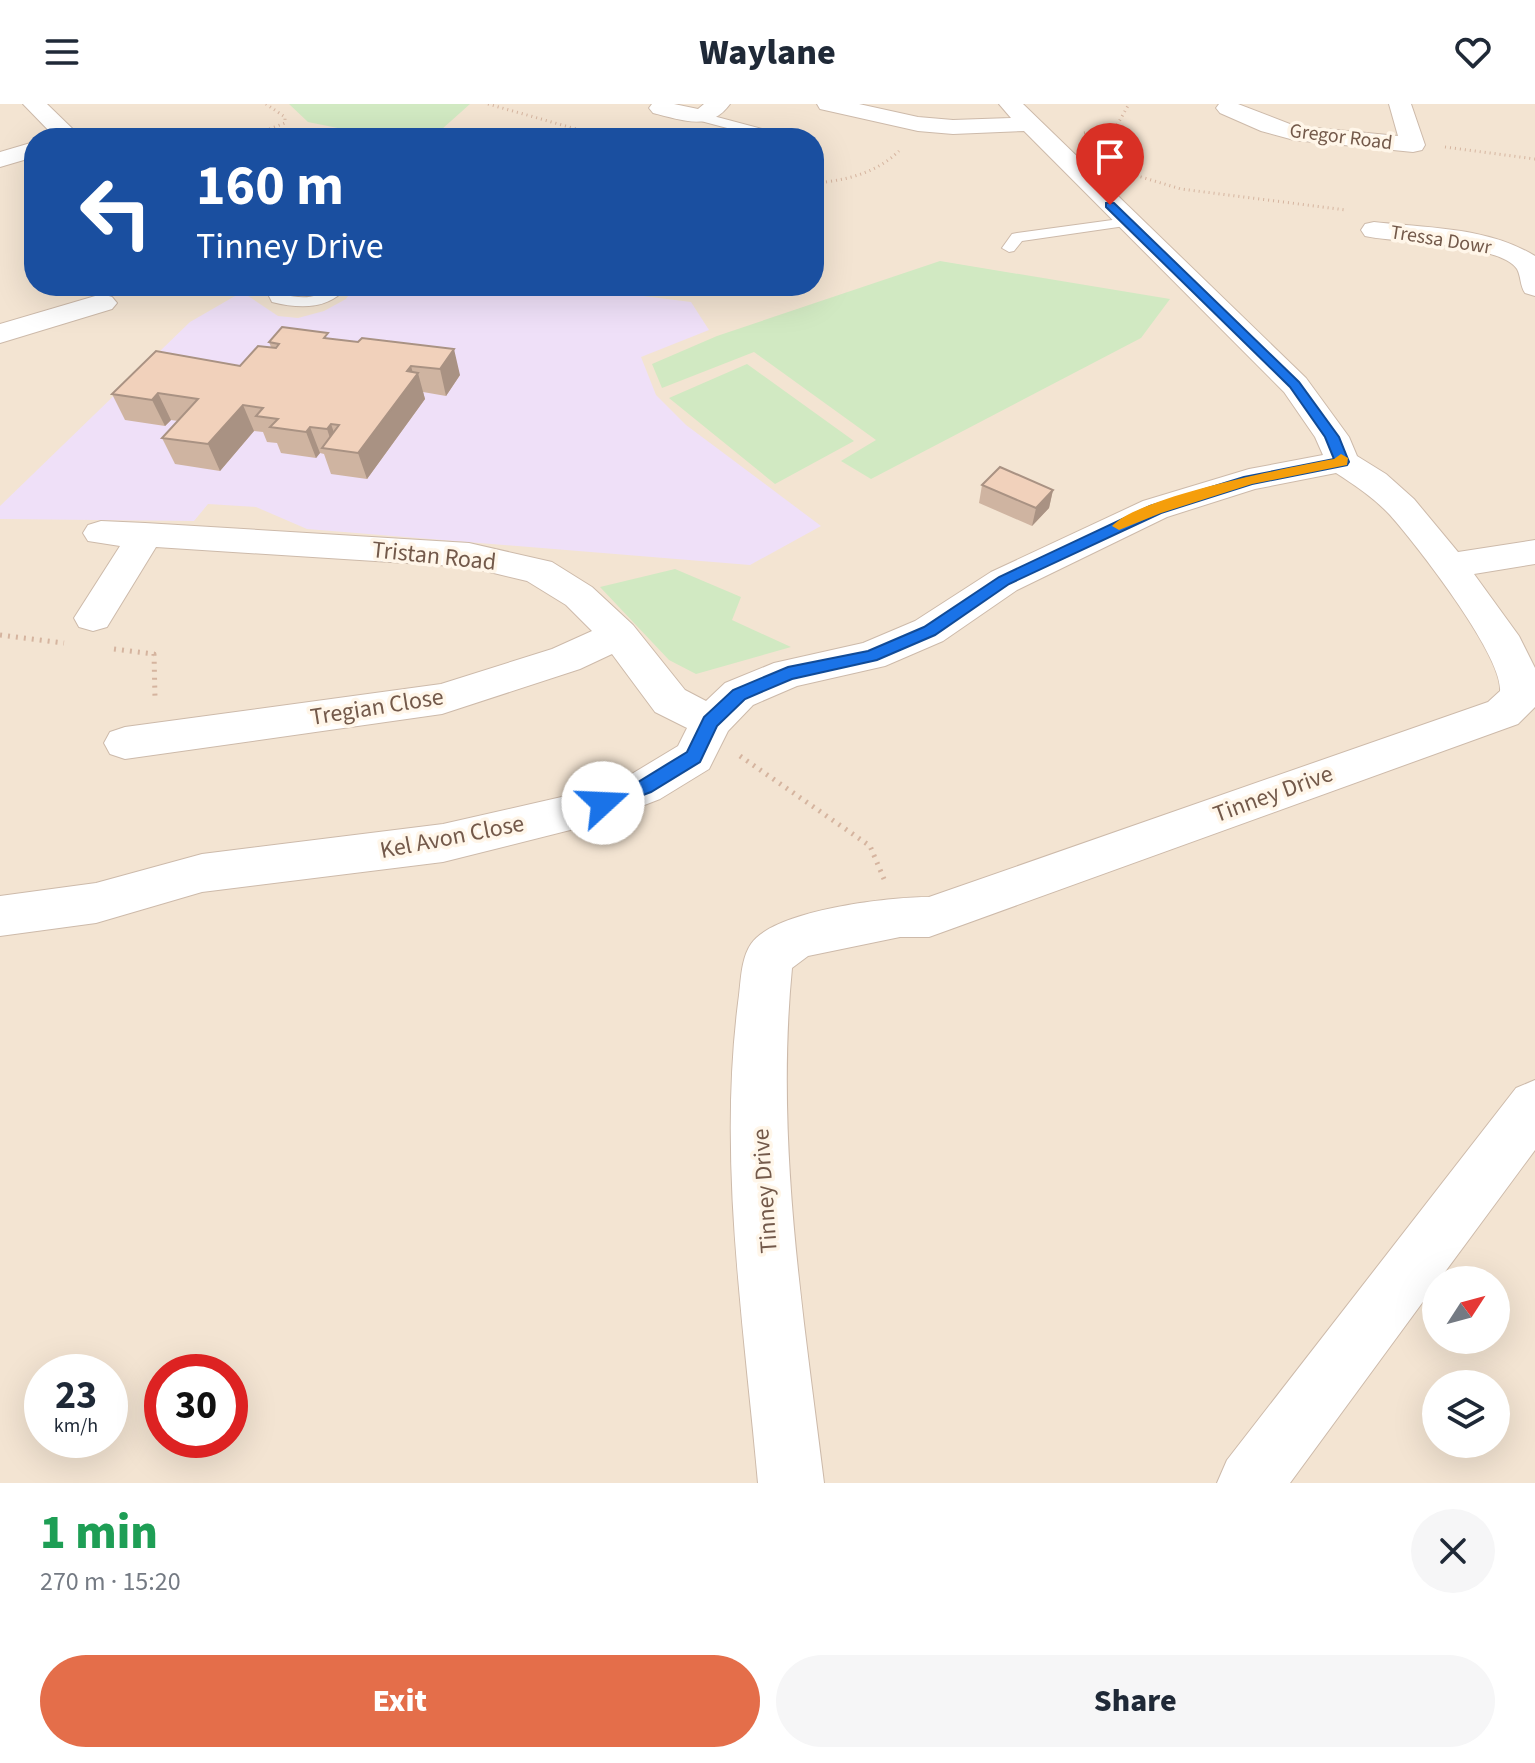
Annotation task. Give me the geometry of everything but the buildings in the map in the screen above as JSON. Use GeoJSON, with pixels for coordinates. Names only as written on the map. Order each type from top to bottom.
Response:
{"type":"FeatureCollection","features":[{"type":"Feature","properties":{"kind":"street"},"geometry":{"type":"LineString","coordinates":[[34,104],[59,128]]}},
{"type":"Feature","properties":{"kind":"street"},"geometry":{"type":"LineString","coordinates":[[828,104],[918,124],[953,127],[1019,114],[1295,385],[1332,437],[1342,462]]}},
{"type":"Feature","properties":{"kind":"street","name":"Gregor Road"},"geometry":{"type":"LineString","coordinates":[[1228,108],[1264,131],[1294,133],[1416,154],[1400,104]]}},
{"type":"Feature","properties":{"kind":"street"},"geometry":{"type":"LineString","coordinates":[[654,106],[711,110]]}},
{"type":"Feature","properties":{"kind":"street"},"geometry":{"type":"LineString","coordinates":[[0,160],[24,152]]}},
{"type":"Feature","properties":{"kind":"street","name":"Tressa Dowr"},"geometry":{"type":"LineString","coordinates":[[1374,230],[1495,247],[1518,255],[1530,265],[1535,287]]}},
{"type":"Feature","properties":{"kind":"street"},"geometry":{"type":"LineString","coordinates":[[0,334],[102,303]]}},
{"type":"Feature","properties":{"kind":"street","name":"Tinney Drive"},"geometry":{"type":"LineString","coordinates":[[791,1483],[759,1160],[763,995],[769,957],[796,937],[900,917],[929,917],[1503,713],[1520,697],[1521,681],[1505,646],[1449,566],[1402,507],[1374,482],[1342,462]]}},
{"type":"Feature","properties":{"kind":"street","name":"Kel Avon Close"},"geometry":{"type":"LineString","coordinates":[[0,916],[96,903],[202,873],[443,843],[582,810],[645,787],[694,757],[708,729],[739,694],[788,673],[871,656],[929,631],[1004,581],[1155,509],[1249,480],[1342,462]]}},
{"type":"Feature","properties":{"kind":"street","name":"Tristan Road"},"geometry":{"type":"LineString","coordinates":[[101,533],[469,555],[539,571],[579,596],[619,635],[670,701],[708,729]]}},
{"type":"Feature","properties":{"kind":"street"},"geometry":{"type":"LineString","coordinates":[[92,637],[145,535]]}},
{"type":"Feature","properties":{"kind":"street"},"geometry":{"type":"LineString","coordinates":[[1449,566],[1535,552]]}},
{"type":"Feature","properties":{"kind":"street","name":"Tregian Close"},"geometry":{"type":"LineString","coordinates":[[125,743],[442,699],[566,659],[619,635]]}},
{"type":"Feature","properties":{"kind":"street"},"geometry":{"type":"LineString","coordinates":[[1250,1483],[1535,1106]]}},
{"type":"Feature","properties":{"kind":"lane"},"geometry":{"type":"LineString","coordinates":[[711,110],[755,128]]}},
{"type":"Feature","properties":{"kind":"lane"},"geometry":{"type":"LineString","coordinates":[[1009,248],[1017,237],[1127,222]]}},
{"type":"Feature","properties":{"kind":"lane"},"geometry":{"type":"LineString","coordinates":[[277,296],[278,299],[314,302],[329,296]]}},
{"type":"Feature","properties":{"kind":"path"},"geometry":{"type":"LineString","coordinates":[[266,104],[285,117],[285,123],[272,128]]}},
{"type":"Feature","properties":{"kind":"path"},"geometry":{"type":"LineString","coordinates":[[488,104],[576,128]]}},
{"type":"Feature","properties":{"kind":"path"},"geometry":{"type":"LineString","coordinates":[[824,183],[868,175],[889,162],[918,124]]}},
{"type":"Feature","properties":{"kind":"path"},"geometry":{"type":"LineString","coordinates":[[1452,147],[1535,159]]}},
{"type":"Feature","properties":{"kind":"path"},"geometry":{"type":"LineString","coordinates":[[1058,154],[1181,189],[1359,212],[1374,230]]}},
{"type":"Feature","properties":{"kind":"path"},"geometry":{"type":"LineString","coordinates":[[0,635],[92,637],[154,654],[154,698],[168,697]]}},
{"type":"Feature","properties":{"kind":"path"},"geometry":{"type":"LineString","coordinates":[[708,729],[736,753],[870,846],[900,917]]}},
{"type":"Feature","properties":{"kind":"shaded area"},"geometry":{"type":"Polygon","coordinates":[[[0,104],[1535,104],[1535,1483],[0,1483],[0,104]]]}},
{"type":"Feature","properties":{"kind":"shaded area"},"geometry":{"type":"Polygon","coordinates":[[[235,296],[248,296],[278,316],[298,318],[324,311],[348,296],[643,296],[691,302],[709,330],[641,357],[656,395],[686,425],[821,526],[750,565],[307,529],[256,507],[208,504],[194,521],[0,519],[0,506],[190,322],[235,296]]]}},
{"type":"Feature","properties":{"kind":"green space"},"geometry":{"type":"Polygon","coordinates":[[[289,104],[470,104],[443,128],[338,128],[308,122],[289,104]]]}},
{"type":"Feature","properties":{"kind":"green space"},"geometry":{"type":"Polygon","coordinates":[[[940,261],[1170,299],[1141,338],[871,479],[841,461],[876,440],[754,352],[662,388],[652,364],[717,336],[940,261]]]}},
{"type":"Feature","properties":{"kind":"green space"},"geometry":{"type":"Polygon","coordinates":[[[747,364],[854,441],[775,484],[669,398],[747,364]]]}},
{"type":"Feature","properties":{"kind":"green space"},"geometry":{"type":"Polygon","coordinates":[[[675,569],[741,597],[732,620],[791,647],[696,674],[669,660],[600,587],[675,569]]]}},
{"type":"Feature","properties":{"kind":"slow traffic"},"geometry":{"type":"LineString","coordinates":[[1119,526],[1155,509],[1249,480],[1342,462],[1341,458]]}},
{"type":"Feature","properties":{"kind":"route"},"geometry":{"type":"LineString","coordinates":[[603,803],[645,787],[694,757],[711,722],[739,694],[788,673],[871,656],[929,631],[1004,581],[1155,509],[1249,480],[1342,462],[1332,437],[1295,385],[1110,205]]}}]}
